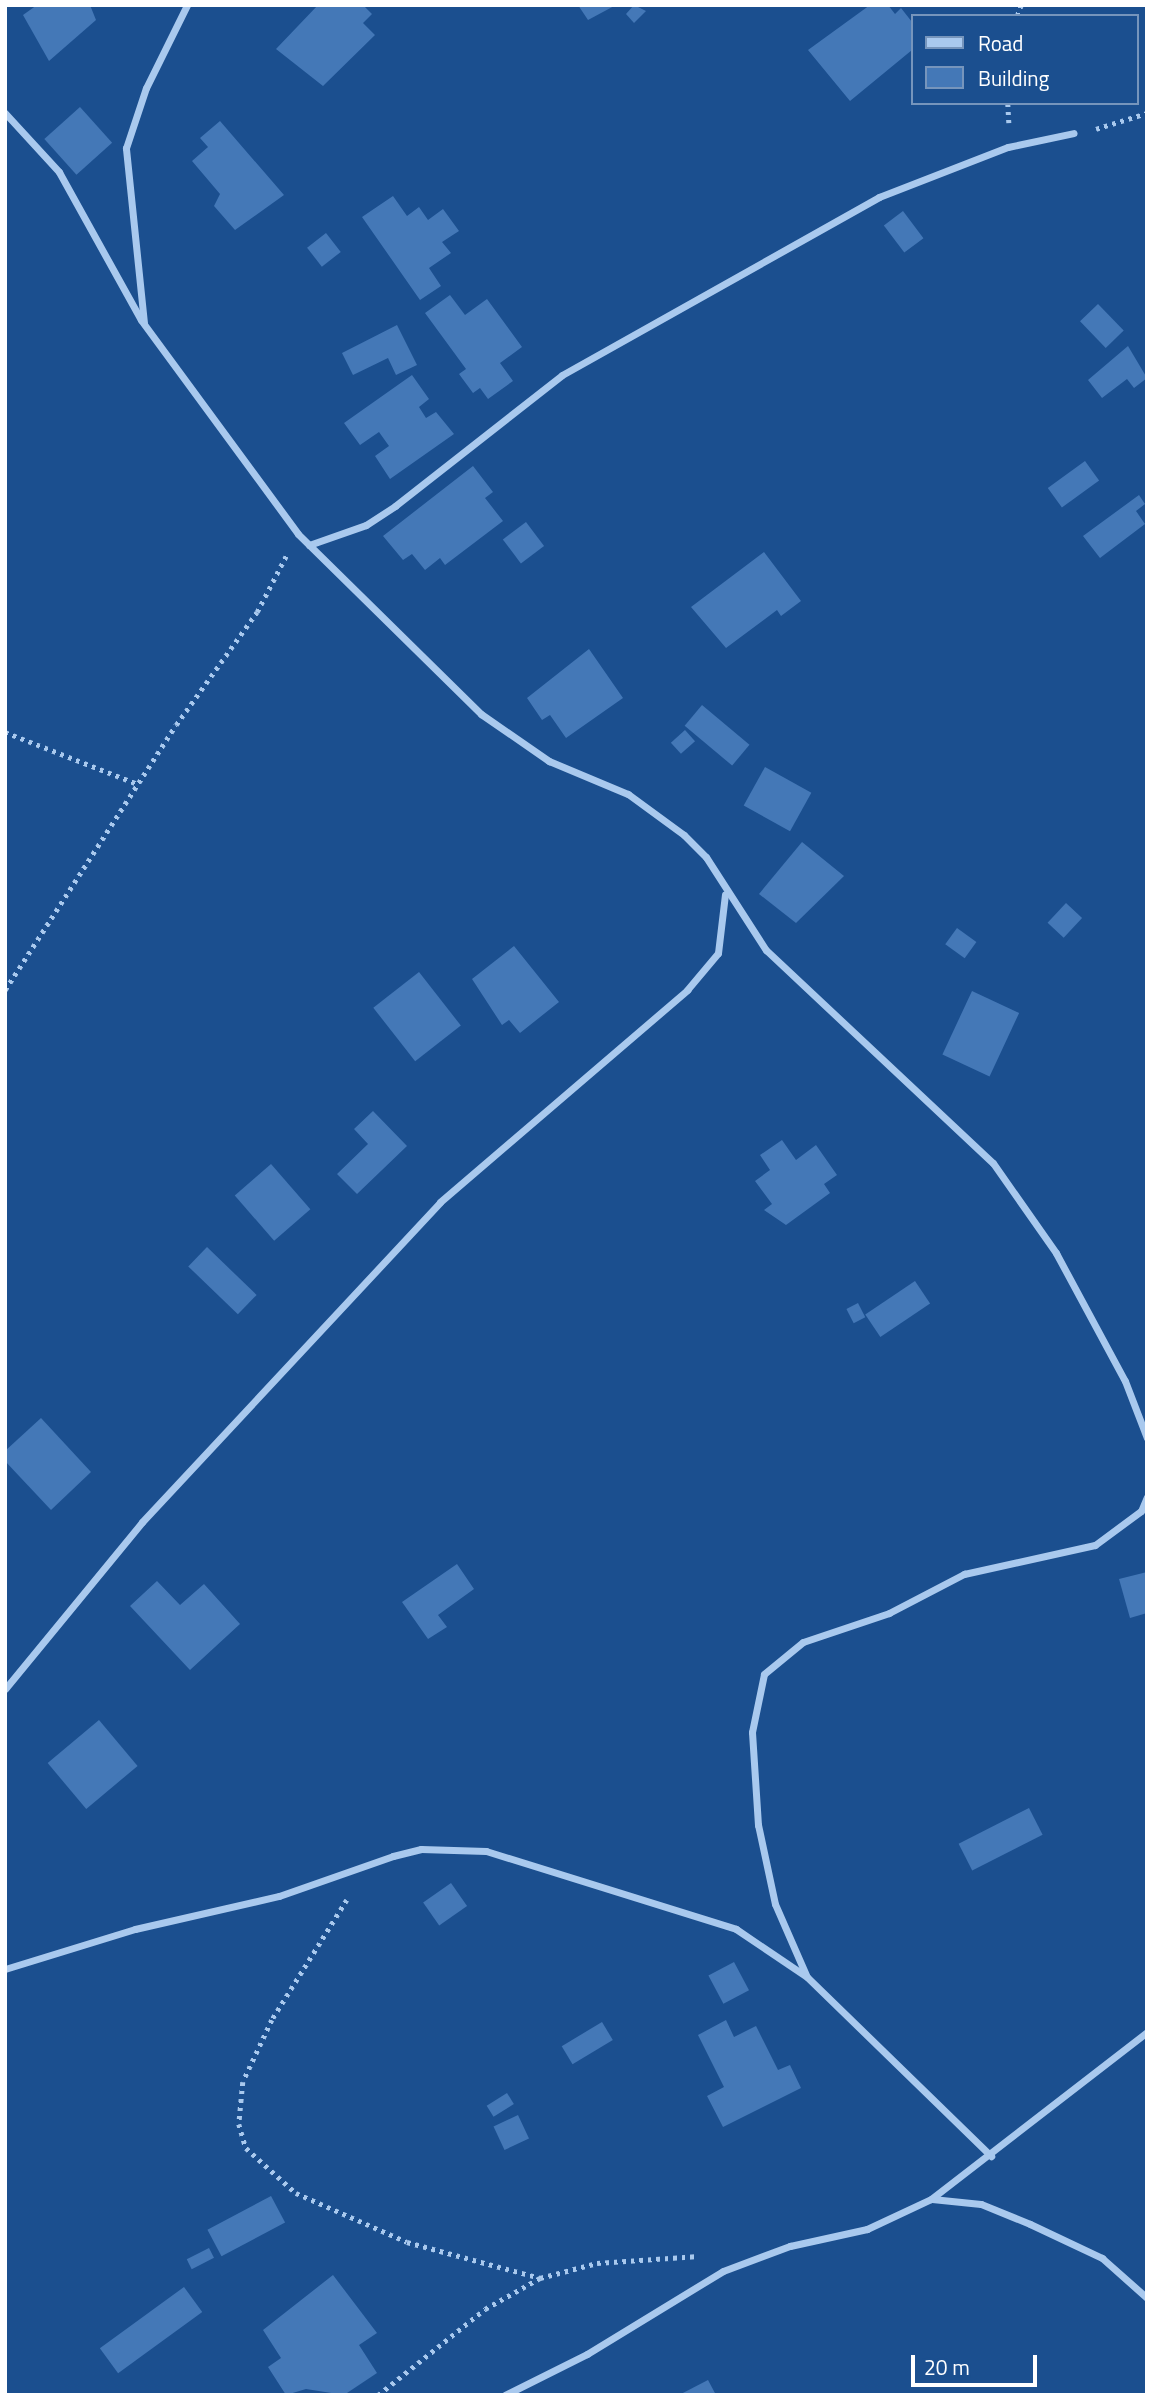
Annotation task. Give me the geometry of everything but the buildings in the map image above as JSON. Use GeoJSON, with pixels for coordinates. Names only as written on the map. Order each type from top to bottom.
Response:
{"type":"FeatureCollection","features":[{"type":"Feature","properties":{"kind":"street"},"geometry":{"type":"LineString","coordinates":[[144,324],[126,148],[146,88],[187,5]]}},
{"type":"Feature","properties":{"kind":"street"},"geometry":{"type":"LineString","coordinates":[[5,113],[60,172],[144,324],[298,534],[481,714],[548,761],[628,794],[696,847],[766,950],[1001,1173],[1056,1253],[1125,1381],[1147,1438]]}},
{"type":"Feature","properties":{"kind":"street"},"geometry":{"type":"LineString","coordinates":[[309,545],[385,513],[562,375],[879,197],[1008,147],[1074,133]]}},
{"type":"Feature","properties":{"kind":"street"},"geometry":{"type":"LineString","coordinates":[[5,1689],[142,1522],[430,1212],[687,990],[718,953],[725,893]]}},
{"type":"Feature","properties":{"kind":"street"},"geometry":{"type":"LineString","coordinates":[[807,1977],[775,1904],[758,1825],[752,1732],[764,1674],[803,1642],[889,1613],[964,1574],[1095,1545],[1144,1510],[1147,1497]]}},
{"type":"Feature","properties":{"kind":"street"},"geometry":{"type":"LineString","coordinates":[[5,1969],[135,1929],[279,1896],[421,1849],[486,1851],[736,1929],[807,1977],[991,2156]]}},
{"type":"Feature","properties":{"kind":"street"},"geometry":{"type":"LineString","coordinates":[[505,2395],[587,2354],[723,2270],[790,2246],[867,2229],[931,2199],[991,2156],[1147,2032]]}},
{"type":"Feature","properties":{"kind":"street"},"geometry":{"type":"LineString","coordinates":[[931,2199],[981,2204],[1030,2224],[1102,2258],[1147,2298]]}},
{"type":"Feature","properties":{"kind":"path"},"geometry":{"type":"LineString","coordinates":[[1074,133],[1147,113]]}},
{"type":"Feature","properties":{"kind":"path"},"geometry":{"type":"LineString","coordinates":[[5,990],[138,784],[257,612],[298,534]]}},
{"type":"Feature","properties":{"kind":"path"},"geometry":{"type":"LineString","coordinates":[[5,732],[138,784]]}},
{"type":"Feature","properties":{"kind":"path"},"geometry":{"type":"LineString","coordinates":[[370,1864],[272,2020],[243,2082],[239,2124],[246,2148],[296,2193],[407,2242],[540,2278]]}},
{"type":"Feature","properties":{"kind":"path"},"geometry":{"type":"LineString","coordinates":[[378,2395],[485,2309],[540,2278],[597,2263],[704,2256]]}}]}
